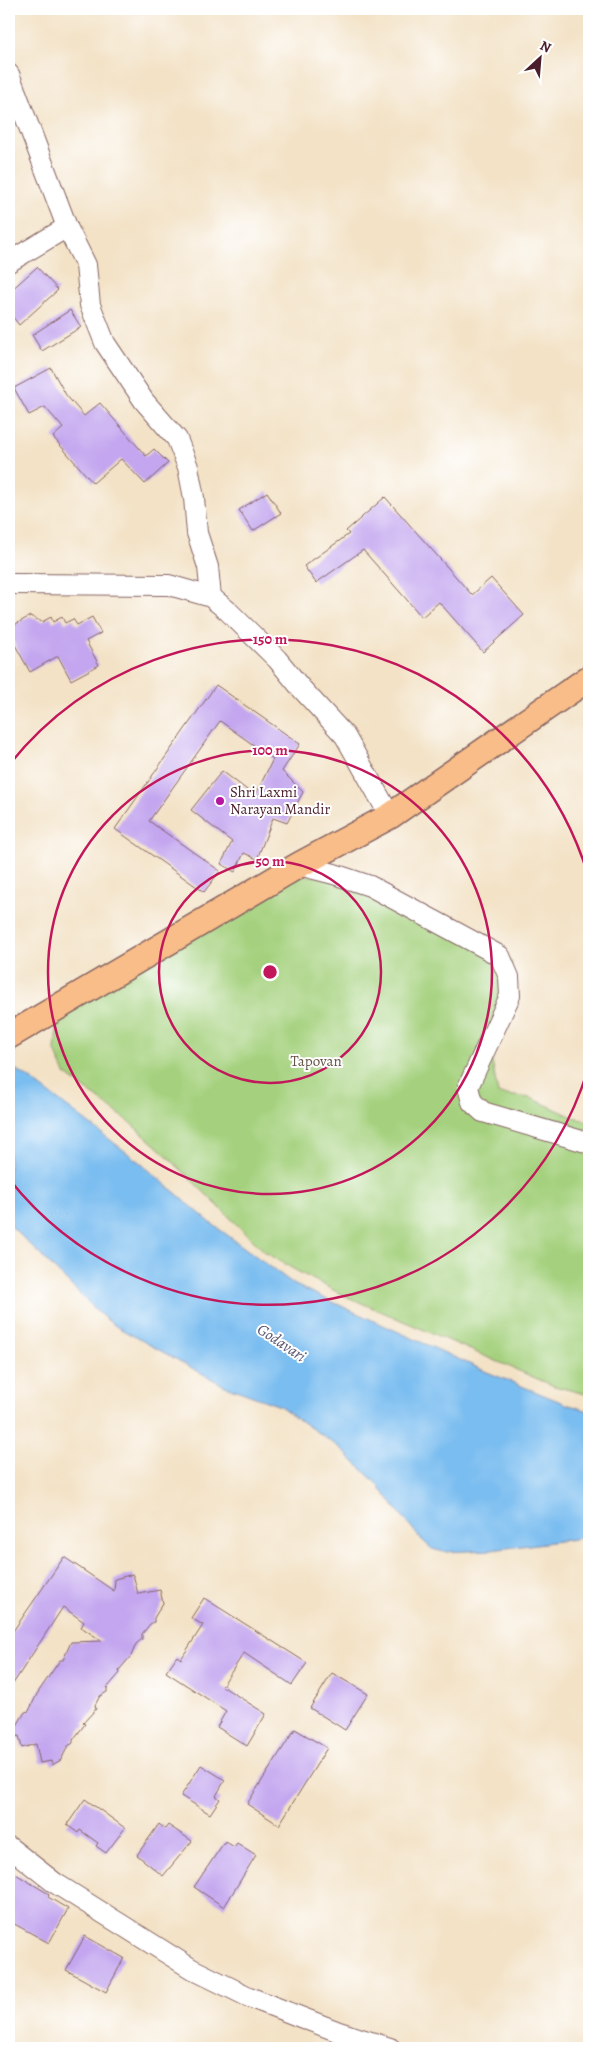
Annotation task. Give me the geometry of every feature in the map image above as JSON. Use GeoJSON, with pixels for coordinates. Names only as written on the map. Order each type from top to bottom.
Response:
{"type":"FeatureCollection","features":[{"type":"Feature","properties":{"kind":"main road"},"geometry":{"type":"LineString","coordinates":[[12,1034],[299,865],[390,816],[588,680]]}},
{"type":"Feature","properties":{"kind":"street"},"geometry":{"type":"LineString","coordinates":[[9,74],[67,227],[86,265],[90,305],[105,343],[144,401],[177,439],[188,467],[194,498],[197,533],[208,567],[211,597]]}},
{"type":"Feature","properties":{"kind":"street"},"geometry":{"type":"LineString","coordinates":[[9,262],[67,227]]}},
{"type":"Feature","properties":{"kind":"street"},"geometry":{"type":"LineString","coordinates":[[9,584],[169,585],[211,597],[277,659],[345,736],[390,816]]}},
{"type":"Feature","properties":{"kind":"street"},"geometry":{"type":"LineString","coordinates":[[299,865],[370,886],[500,956],[509,977],[510,996],[468,1086],[472,1102],[482,1112],[589,1144]]}},
{"type":"Feature","properties":{"kind":"street"},"geometry":{"type":"LineString","coordinates":[[9,1847],[56,1882],[192,1969],[249,1997],[340,2032],[390,2048]]}},
{"type":"Feature","properties":{"kind":"green space","name":"Tapovan"},"geometry":{"type":"Polygon","coordinates":[[[289,874],[325,877],[512,962],[487,1035],[498,1094],[531,1098],[589,1122],[589,1395],[554,1386],[343,1295],[265,1252],[163,1152],[128,1121],[65,1074],[55,1051],[57,1025],[74,1003],[289,874]]]}},
{"type":"Feature","properties":{"kind":"water","name":"Godavari"},"geometry":{"type":"Polygon","coordinates":[[[9,1065],[29,1078],[138,1161],[211,1223],[295,1285],[487,1372],[566,1404],[589,1411],[589,1537],[492,1550],[444,1552],[432,1549],[420,1538],[375,1482],[339,1447],[280,1406],[225,1386],[117,1327],[102,1316],[9,1224],[9,1065]]]}},
{"type":"Feature","properties":{"kind":"building"},"geometry":{"type":"Polygon","coordinates":[[[37,267],[58,290],[19,325],[9,312],[9,292],[37,267]]]}},
{"type":"Feature","properties":{"kind":"building"},"geometry":{"type":"Polygon","coordinates":[[[70,310],[81,327],[42,351],[32,335],[70,310]]]}},
{"type":"Feature","properties":{"kind":"building"},"geometry":{"type":"Polygon","coordinates":[[[51,368],[66,395],[84,416],[100,403],[146,456],[154,449],[168,463],[145,484],[121,459],[93,483],[53,437],[63,428],[45,407],[29,415],[14,388],[51,368]]]}},
{"type":"Feature","properties":{"kind":"building"},"geometry":{"type":"Polygon","coordinates":[[[267,492],[281,513],[253,531],[239,510],[267,492]]]}},
{"type":"Feature","properties":{"kind":"building"},"geometry":{"type":"Polygon","coordinates":[[[385,497],[472,595],[491,578],[524,615],[483,652],[439,602],[422,617],[363,550],[316,583],[304,566],[349,534],[346,531],[385,497]]]}},
{"type":"Feature","properties":{"kind":"building"},"geometry":{"type":"Polygon","coordinates":[[[30,616],[42,622],[51,617],[53,622],[62,617],[65,623],[73,619],[77,625],[92,617],[101,633],[86,641],[99,665],[71,680],[58,656],[30,672],[9,634],[9,628],[30,616]]]}},
{"type":"Feature","properties":{"kind":"building"},"geometry":{"type":"Polygon","coordinates":[[[216,685],[300,744],[282,771],[303,792],[287,823],[273,818],[257,859],[244,853],[235,872],[221,864],[232,842],[191,810],[222,771],[255,796],[273,759],[220,721],[149,821],[220,871],[204,892],[115,829],[216,685]]]}},
{"type":"Feature","properties":{"kind":"building"},"geometry":{"type":"Polygon","coordinates":[[[64,1557],[114,1591],[115,1579],[133,1574],[138,1594],[160,1590],[163,1603],[154,1618],[154,1622],[142,1634],[142,1639],[136,1644],[131,1656],[119,1670],[120,1673],[107,1688],[107,1692],[100,1696],[95,1705],[96,1709],[83,1723],[85,1724],[73,1740],[73,1743],[68,1746],[61,1760],[52,1765],[51,1761],[40,1763],[36,1744],[22,1748],[19,1736],[9,1739],[25,1712],[29,1711],[37,1694],[60,1660],[63,1660],[71,1642],[102,1641],[81,1627],[84,1622],[63,1607],[9,1690],[9,1637],[64,1557]]]}},
{"type":"Feature","properties":{"kind":"building"},"geometry":{"type":"Polygon","coordinates":[[[204,1598],[307,1663],[292,1685],[244,1653],[222,1686],[266,1714],[247,1746],[217,1727],[226,1711],[166,1672],[177,1656],[181,1659],[203,1625],[191,1618],[204,1598]]]}},
{"type":"Feature","properties":{"kind":"building"},"geometry":{"type":"Polygon","coordinates":[[[332,1673],[368,1694],[345,1730],[310,1708],[332,1673]]]}},
{"type":"Feature","properties":{"kind":"building"},"geometry":{"type":"Polygon","coordinates":[[[295,1729],[327,1748],[279,1825],[247,1804],[295,1729]]]}},
{"type":"Feature","properties":{"kind":"building"},"geometry":{"type":"Polygon","coordinates":[[[201,1765],[225,1780],[216,1796],[220,1799],[210,1814],[181,1796],[201,1765]]]}},
{"type":"Feature","properties":{"kind":"building"},"geometry":{"type":"Polygon","coordinates":[[[85,1799],[125,1828],[106,1853],[96,1846],[98,1843],[80,1830],[78,1833],[67,1825],[85,1799]]]}},
{"type":"Feature","properties":{"kind":"building"},"geometry":{"type":"Polygon","coordinates":[[[159,1824],[165,1829],[168,1825],[192,1841],[163,1876],[137,1855],[159,1824]]]}},
{"type":"Feature","properties":{"kind":"building"},"geometry":{"type":"Polygon","coordinates":[[[225,1841],[234,1847],[237,1843],[256,1855],[224,1907],[194,1887],[225,1841]]]}},
{"type":"Feature","properties":{"kind":"building"},"geometry":{"type":"Polygon","coordinates":[[[9,1870],[49,1894],[48,1897],[68,1909],[49,1943],[9,1921],[9,1870]]]}},
{"type":"Feature","properties":{"kind":"building"},"geometry":{"type":"Polygon","coordinates":[[[85,1936],[124,1958],[106,1992],[66,1970],[85,1936]]]}},
{"type":"Feature","properties":{"kind":"place","name":"Shri Laxmi Narayan Mandir"},"geometry":{"type":"Point","coordinates":[220,801]}}]}
